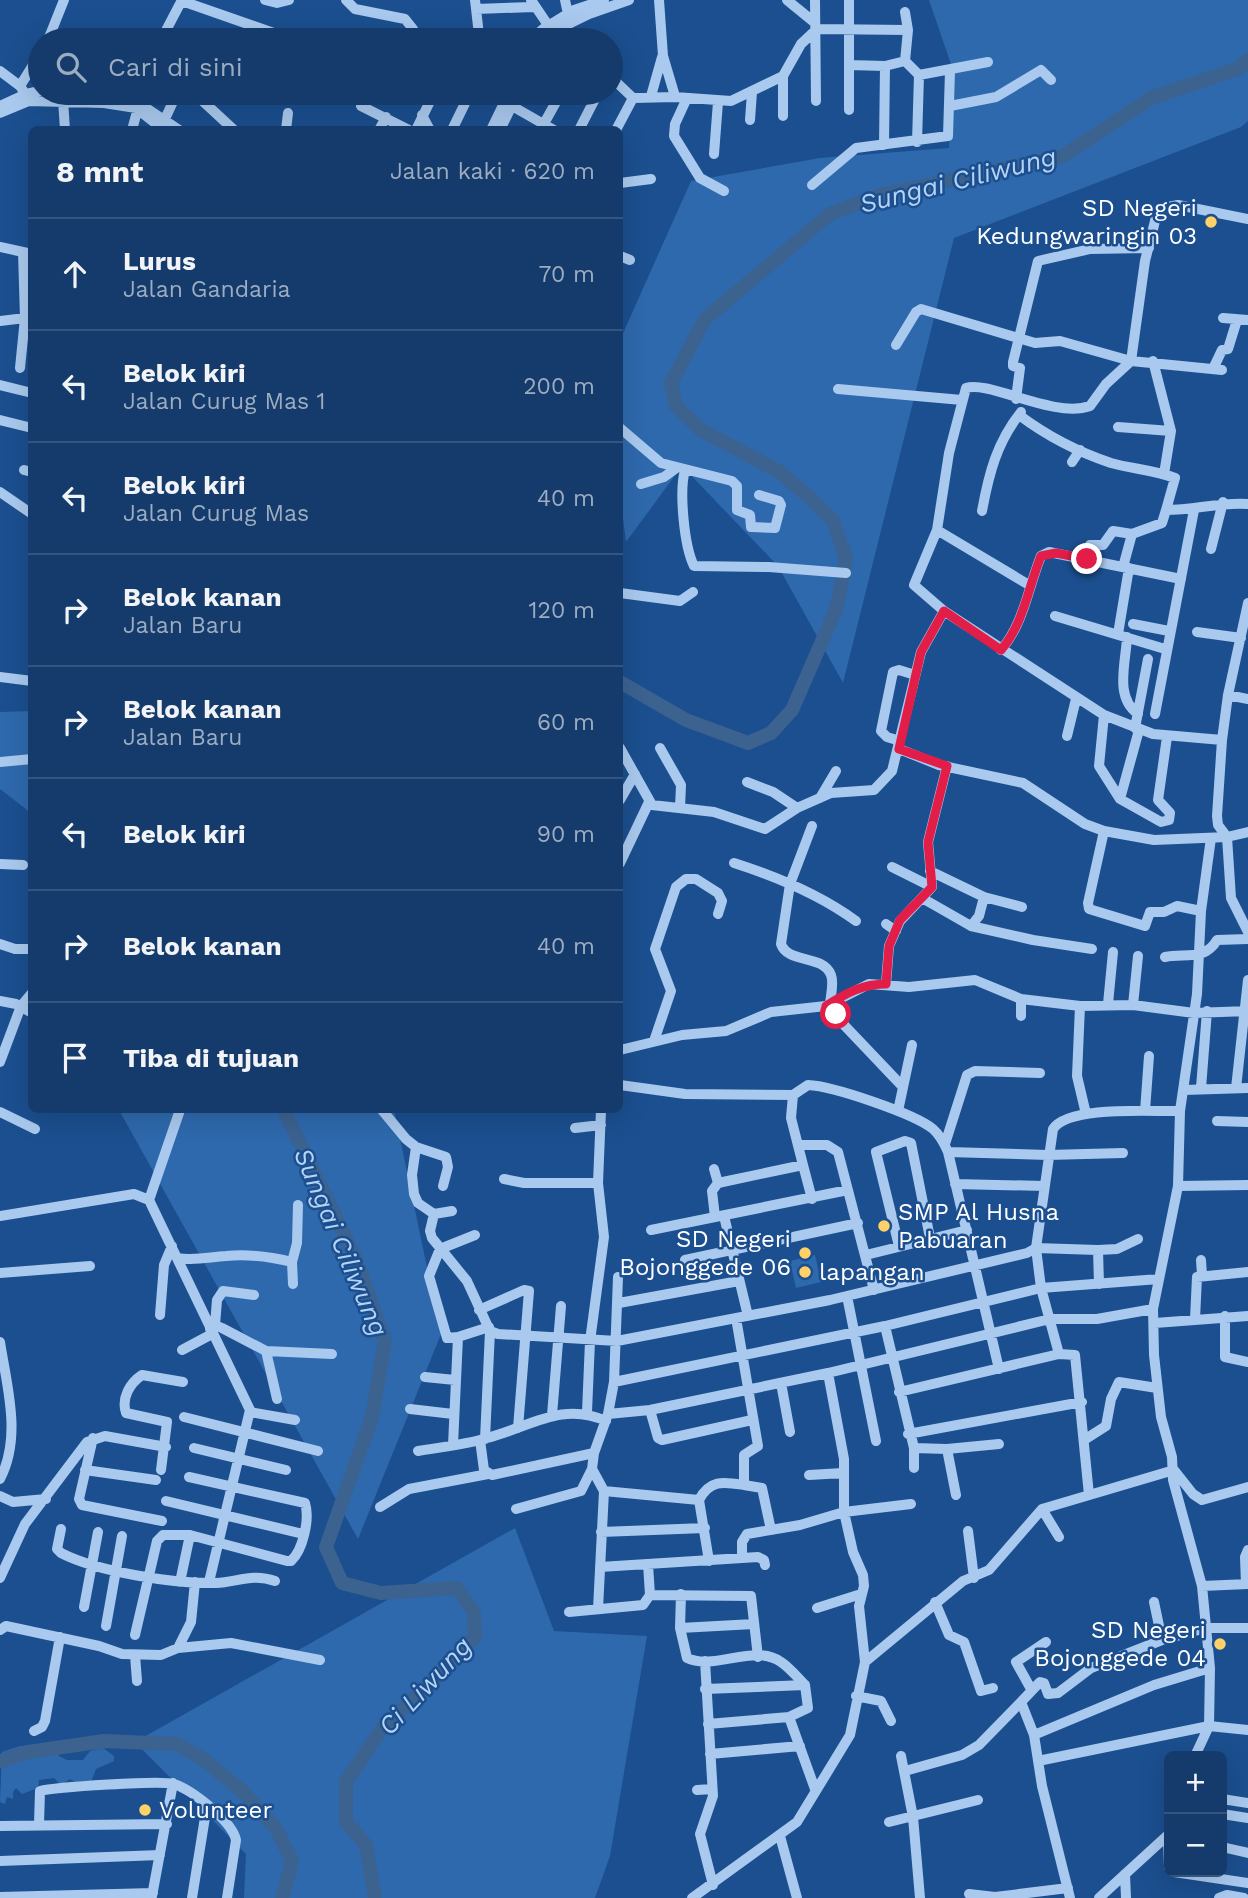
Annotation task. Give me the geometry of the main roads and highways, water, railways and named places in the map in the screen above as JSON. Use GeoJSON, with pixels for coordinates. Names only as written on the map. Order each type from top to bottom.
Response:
{"type":"FeatureCollection","features":[{"type":"Feature","properties":{"kind":"waterway","name":"Sungai Ciliwung"},"geometry":{"type":"LineString","coordinates":[[623,684],[686,720],[748,743],[771,733],[792,710],[837,607],[846,558],[833,521],[780,472],[701,430],[676,406],[671,383],[705,319],[830,214],[880,195],[1063,156],[1151,98],[1240,68],[1248,60]]}},
{"type":"Feature","properties":{"kind":"waterway","name":"Ci Liwung"},"geometry":{"type":"LineString","coordinates":[[285,1113],[355,1257],[385,1341],[372,1417],[326,1547],[342,1583],[381,1593],[457,1588],[474,1612],[475,1636],[445,1670],[383,1727],[346,1782],[346,1822],[366,1845],[375,1898]]}},
{"type":"Feature","properties":{"kind":"waterway","name":"Ci Liwung"},"geometry":{"type":"LineString","coordinates":[[0,1761],[28,1752],[104,1741],[177,1744],[203,1759],[243,1792],[276,1828],[292,1861],[282,1898]]}},
{"type":"Feature","properties":{"kind":"place","name":"SD Negeri Kedungwaringin 03"},"geometry":{"type":"Point","coordinates":[1211,222]}},
{"type":"Feature","properties":{"kind":"place","name":"SMP Al Husna Pabuaran"},"geometry":{"type":"Point","coordinates":[884,1226]}},
{"type":"Feature","properties":{"kind":"place","name":"SD Negeri Bojonggede 06"},"geometry":{"type":"Point","coordinates":[805,1253]}},
{"type":"Feature","properties":{"kind":"place","name":"lapangan"},"geometry":{"type":"Point","coordinates":[805,1272]}},
{"type":"Feature","properties":{"kind":"place","name":"SD Negeri Bojonggede 04"},"geometry":{"type":"Point","coordinates":[1220,1644]}},
{"type":"Feature","properties":{"kind":"place","name":"Volunteer"},"geometry":{"type":"Point","coordinates":[145,1810]}}]}
